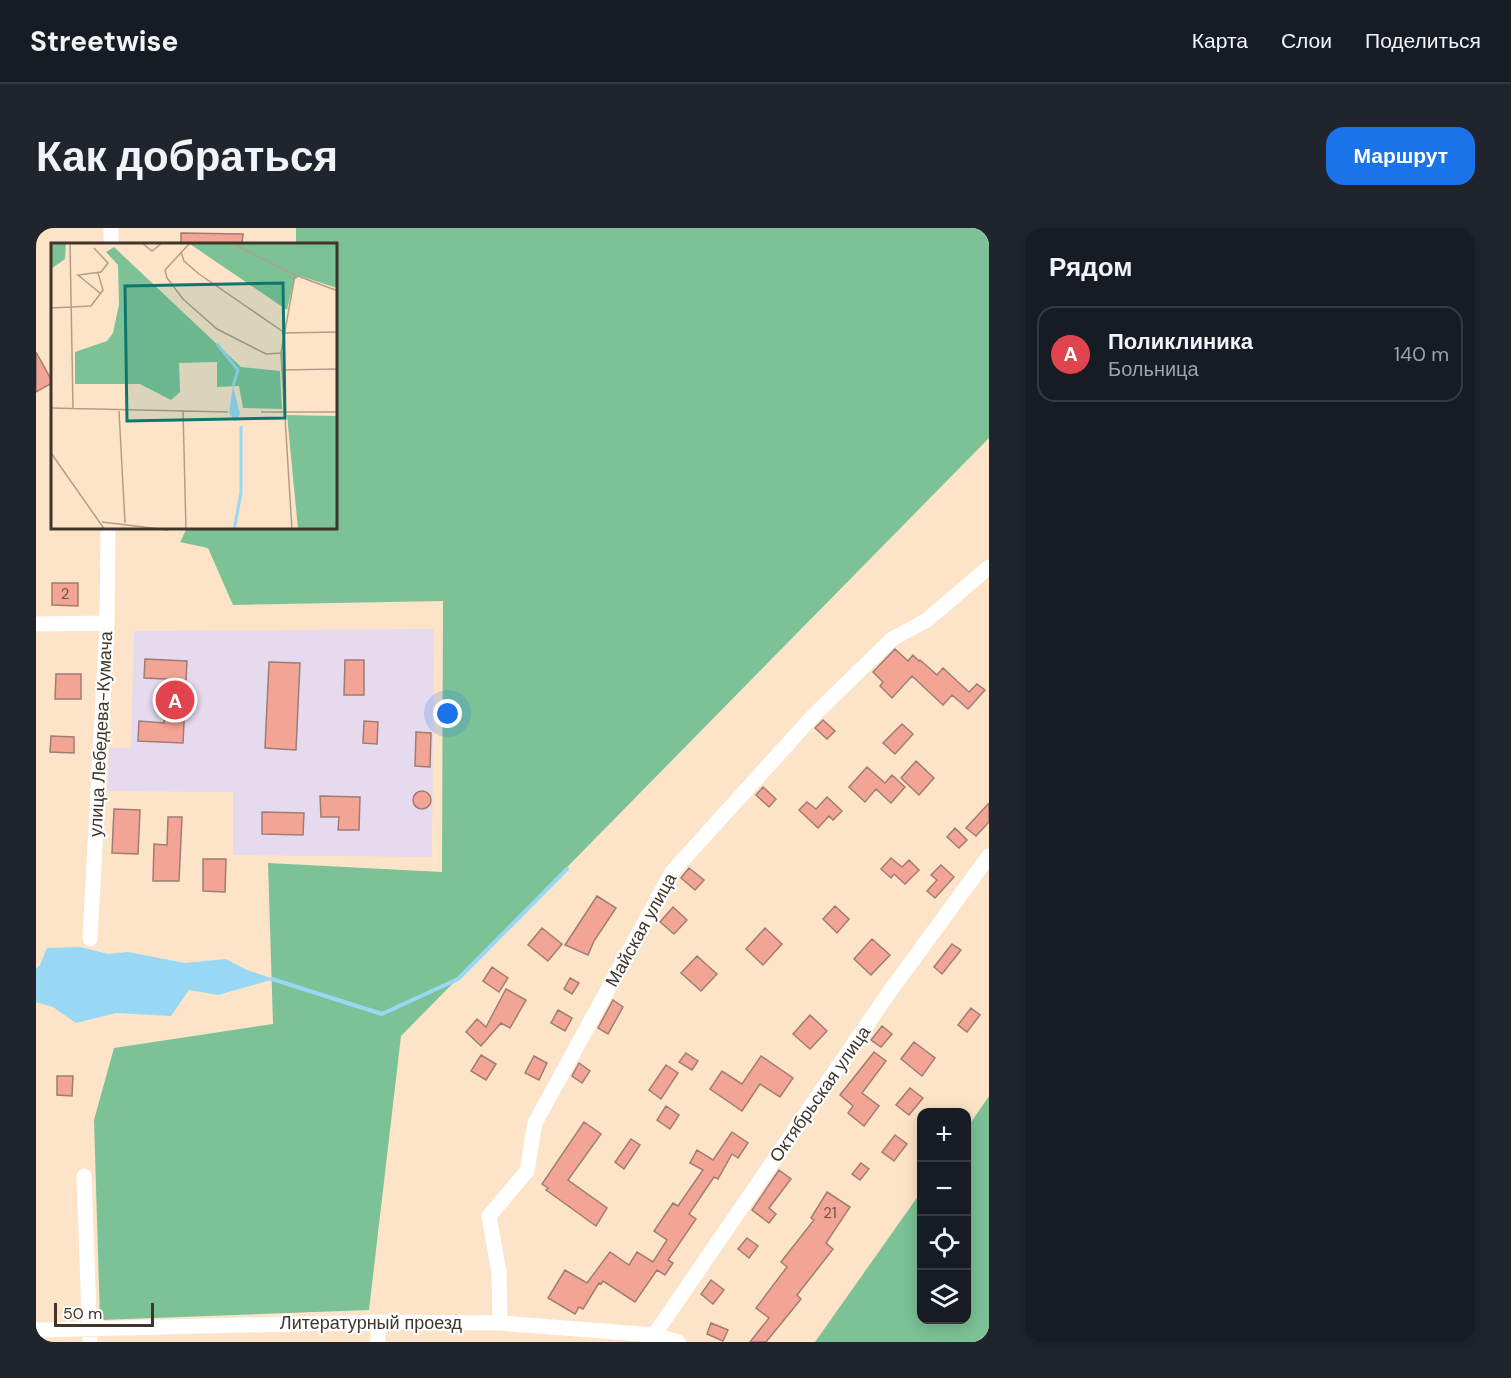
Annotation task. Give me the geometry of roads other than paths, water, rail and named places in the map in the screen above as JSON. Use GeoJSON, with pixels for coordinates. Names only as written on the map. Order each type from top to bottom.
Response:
{"type":"FeatureCollection","features":[{"type":"Feature","properties":{"kind":"street","name":"улица Лебедева-Кумача"},"geometry":{"type":"LineString","coordinates":[[90,939],[107,623],[108,530]]}},
{"type":"Feature","properties":{"kind":"street","name":"Майская улица"},"geometry":{"type":"LineString","coordinates":[[500,1323],[499,1272],[489,1216],[527,1171],[535,1123],[672,872],[814,715],[892,639],[927,621],[989,567]]}},
{"type":"Feature","properties":{"kind":"street"},"geometry":{"type":"LineString","coordinates":[[36,624],[107,623]]}},
{"type":"Feature","properties":{"kind":"street","name":"Октябрьская улица"},"geometry":{"type":"LineString","coordinates":[[654,1335],[888,994],[989,856]]}},
{"type":"Feature","properties":{"kind":"street"},"geometry":{"type":"LineString","coordinates":[[84,1176],[90,1335]]}},
{"type":"Feature","properties":{"kind":"street"},"geometry":{"type":"LineString","coordinates":[[378,1322],[378,1342]]}},
{"type":"Feature","properties":{"kind":"street","name":"Литературный проезд"},"geometry":{"type":"LineString","coordinates":[[36,1330],[63,1329],[90,1335],[378,1322],[500,1323],[636,1338],[654,1335],[678,1342]]}},
{"type":"Feature","properties":{"kind":"water"},"geometry":{"type":"Polygon","coordinates":[[[80,947],[108,954],[128,952],[185,963],[226,959],[247,970],[274,979],[218,995],[189,990],[171,1016],[116,1013],[76,1023],[53,1007],[36,1002],[36,969],[47,948],[80,947]]]}},
{"type":"Feature","properties":{"kind":"waterway"},"geometry":{"type":"LineString","coordinates":[[272,979],[382,1014],[458,979],[567,869]]}},
{"type":"Feature","properties":{"kind":"place","name":"Поликлиника"},"geometry":{"type":"Point","coordinates":[175,700]}}]}
